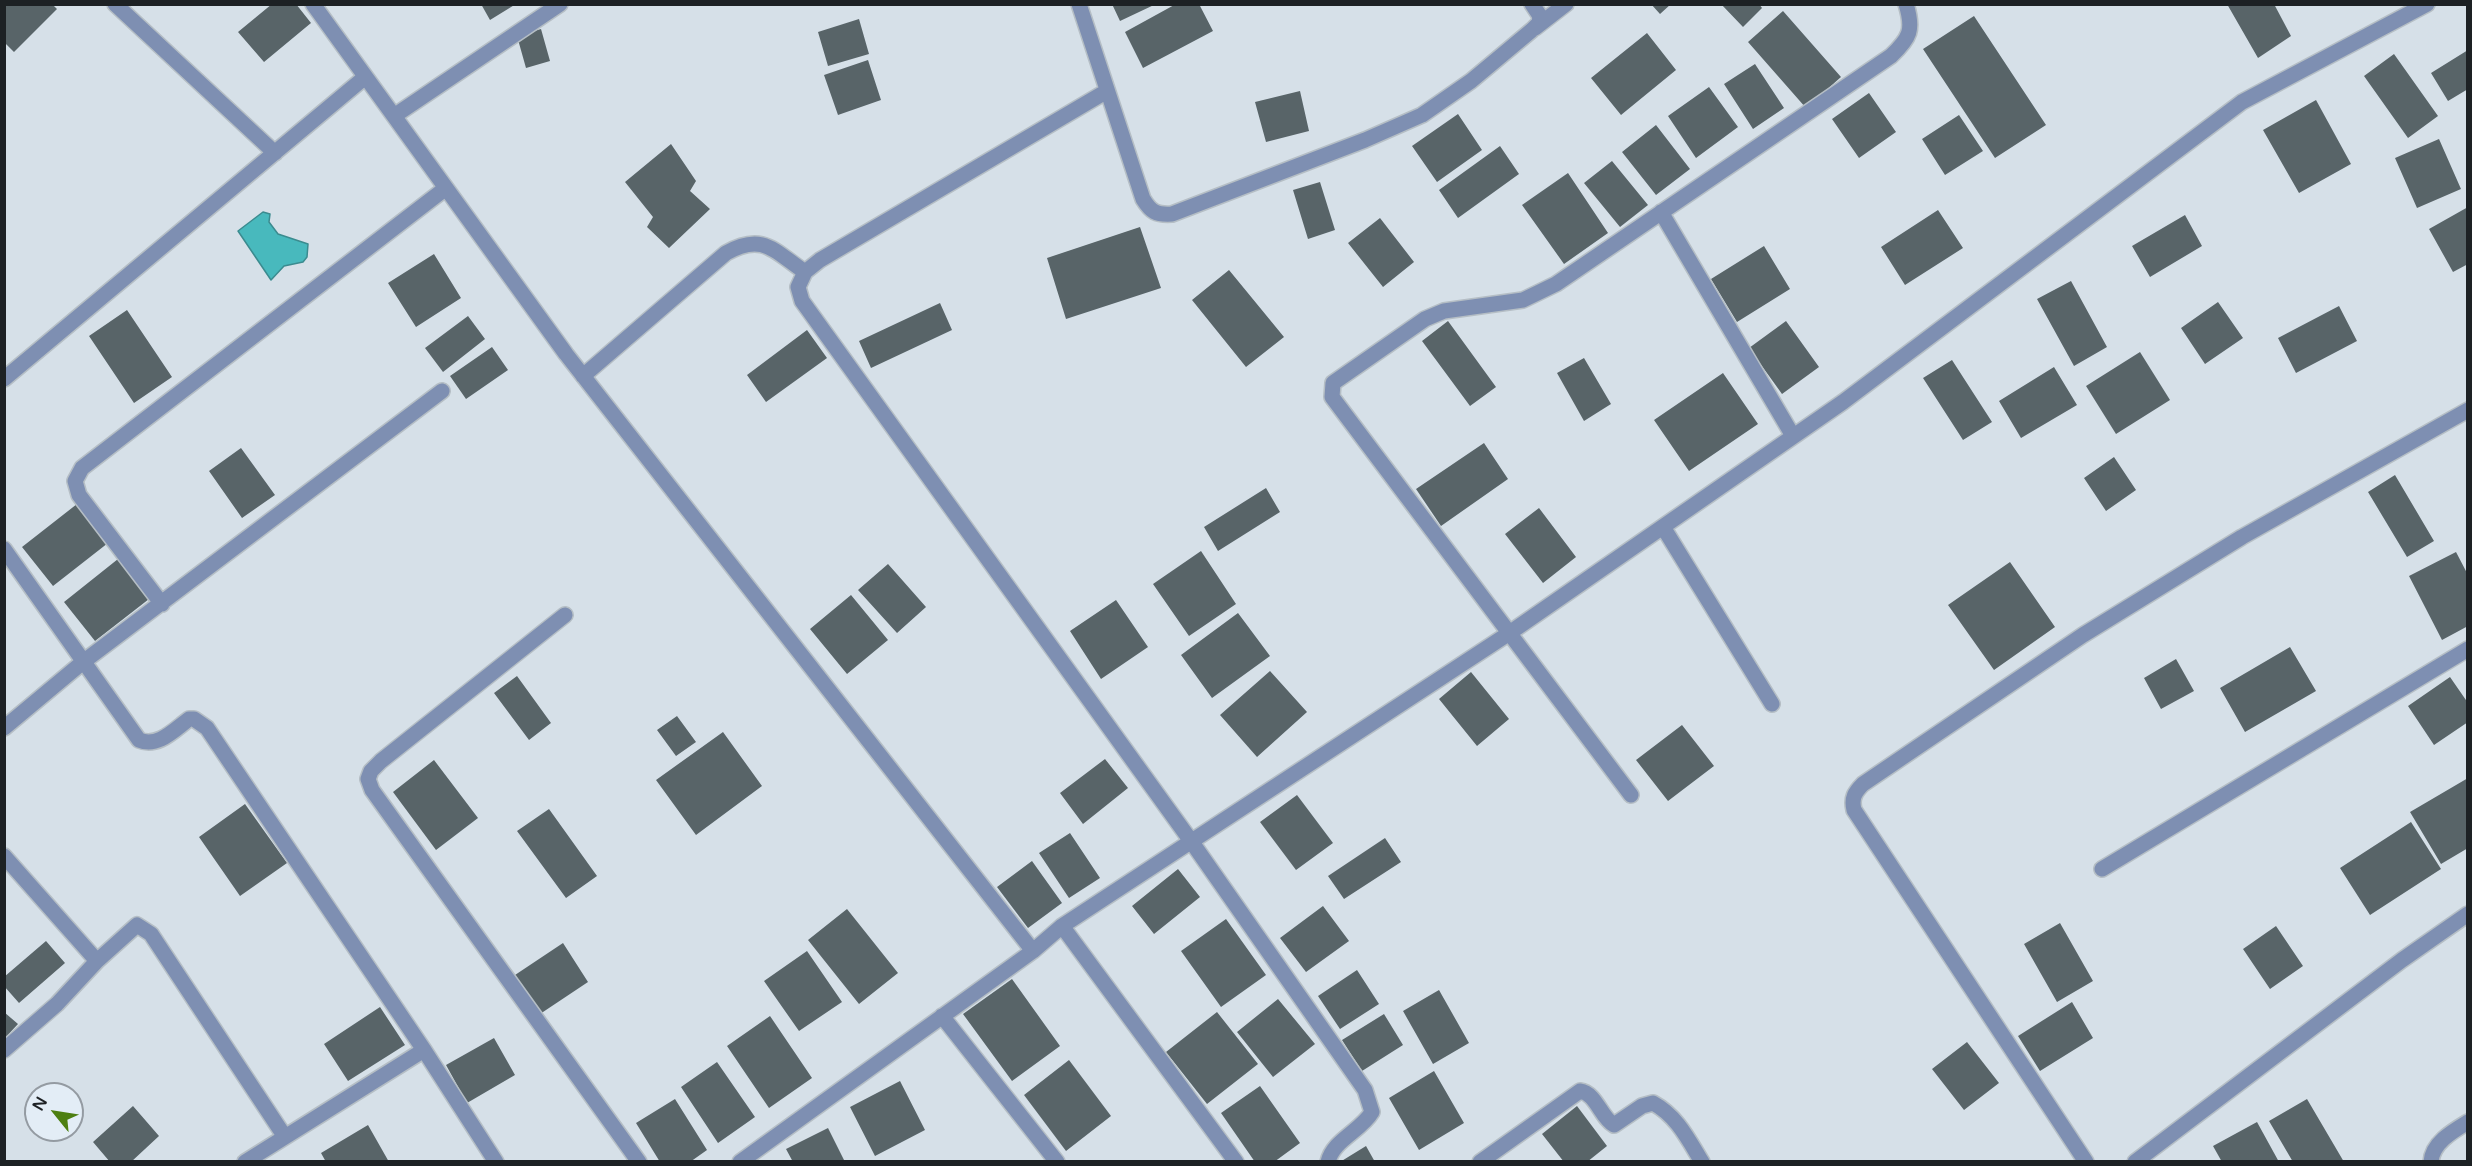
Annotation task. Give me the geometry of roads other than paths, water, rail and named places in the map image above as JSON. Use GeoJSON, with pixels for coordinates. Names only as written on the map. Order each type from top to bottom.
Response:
{"type":"FeatureCollection","features":[{"type":"Feature","properties":{"kind":"street"},"geometry":{"type":"LineString","coordinates":[[115,4],[275,153]]}},
{"type":"Feature","properties":{"kind":"street"},"geometry":{"type":"LineString","coordinates":[[313,4],[364,78],[584,376],[1034,951]]}},
{"type":"Feature","properties":{"kind":"street"},"geometry":{"type":"LineString","coordinates":[[394,116],[560,4]]}},
{"type":"Feature","properties":{"kind":"street"},"geometry":{"type":"LineString","coordinates":[[1079,4],[1143,199],[1150,211],[1158,215],[1172,214],[1365,140],[1422,115],[1471,81],[1566,4]]}},
{"type":"Feature","properties":{"kind":"street"},"geometry":{"type":"LineString","coordinates":[[1532,4],[1540,16],[1539,23],[1532,30]]}},
{"type":"Feature","properties":{"kind":"street"},"geometry":{"type":"LineString","coordinates":[[1630,795],[1332,398],[1333,383],[1425,319],[1444,311],[1523,300],[1556,284],[1891,56],[1907,41],[1912,22],[1906,4]]}},
{"type":"Feature","properties":{"kind":"street"},"geometry":{"type":"LineString","coordinates":[[740,1161],[1034,951],[1062,926],[1508,634],[1853,395],[2242,102],[2427,4]]}},
{"type":"Feature","properties":{"kind":"street"},"geometry":{"type":"LineString","coordinates":[[4,380],[364,78]]}},
{"type":"Feature","properties":{"kind":"street"},"geometry":{"type":"LineString","coordinates":[[1107,91],[820,260],[805,272],[798,287],[802,301],[1191,841],[1365,1090],[1372,1112],[1367,1121],[1335,1148],[1328,1161]]}},
{"type":"Feature","properties":{"kind":"street"},"geometry":{"type":"LineString","coordinates":[[162,604],[79,495],[75,481],[82,468],[446,188]]}},
{"type":"Feature","properties":{"kind":"street"},"geometry":{"type":"LineString","coordinates":[[1661,212],[1793,436]]}},
{"type":"Feature","properties":{"kind":"street"},"geometry":{"type":"LineString","coordinates":[[584,376],[726,253],[740,244],[753,242],[765,245],[805,272]]}},
{"type":"Feature","properties":{"kind":"street"},"geometry":{"type":"LineString","coordinates":[[4,728],[83,662],[442,392]]}},
{"type":"Feature","properties":{"kind":"street"},"geometry":{"type":"LineString","coordinates":[[2086,1161],[1854,810],[1852,802],[1856,791],[1863,784],[2083,635],[2242,537],[2468,410]]}},
{"type":"Feature","properties":{"kind":"street"},"geometry":{"type":"LineString","coordinates":[[1663,526],[1772,704]]}},
{"type":"Feature","properties":{"kind":"street"},"geometry":{"type":"LineString","coordinates":[[5,551],[139,740],[147,744],[157,742],[194,719],[207,728],[496,1161]]}},
{"type":"Feature","properties":{"kind":"street"},"geometry":{"type":"LineString","coordinates":[[565,615],[381,760],[368,779],[379,800],[639,1161]]}},
{"type":"Feature","properties":{"kind":"street"},"geometry":{"type":"LineString","coordinates":[[2102,869],[2468,649]]}},
{"type":"Feature","properties":{"kind":"street"},"geometry":{"type":"LineString","coordinates":[[4,856],[97,961]]}},
{"type":"Feature","properties":{"kind":"street"},"geometry":{"type":"LineString","coordinates":[[2135,1161],[2402,960],[2468,914]]}},
{"type":"Feature","properties":{"kind":"street"},"geometry":{"type":"LineString","coordinates":[[4,1050],[57,1004],[97,961],[137,925],[152,934],[285,1137]]}},
{"type":"Feature","properties":{"kind":"street"},"geometry":{"type":"LineString","coordinates":[[1062,926],[1236,1161]]}},
{"type":"Feature","properties":{"kind":"street"},"geometry":{"type":"LineString","coordinates":[[942,1016],[1058,1161]]}},
{"type":"Feature","properties":{"kind":"street"},"geometry":{"type":"LineString","coordinates":[[245,1161],[424,1050]]}},
{"type":"Feature","properties":{"kind":"street"},"geometry":{"type":"LineString","coordinates":[[1480,1161],[1580,1091],[1587,1093],[1608,1122],[1614,1125],[1642,1106],[1653,1103],[1666,1110],[1676,1120],[1702,1161]]}},
{"type":"Feature","properties":{"kind":"street"},"geometry":{"type":"LineString","coordinates":[[2431,1161],[2434,1149],[2447,1136],[2468,1122]]}},
{"type":"Feature","properties":{"kind":"water"},"geometry":{"type":"Polygon","coordinates":[[[263,212],[270,214],[269,222],[278,234],[308,244],[307,257],[303,262],[284,266],[271,280],[238,231],[263,212]]]}}]}
